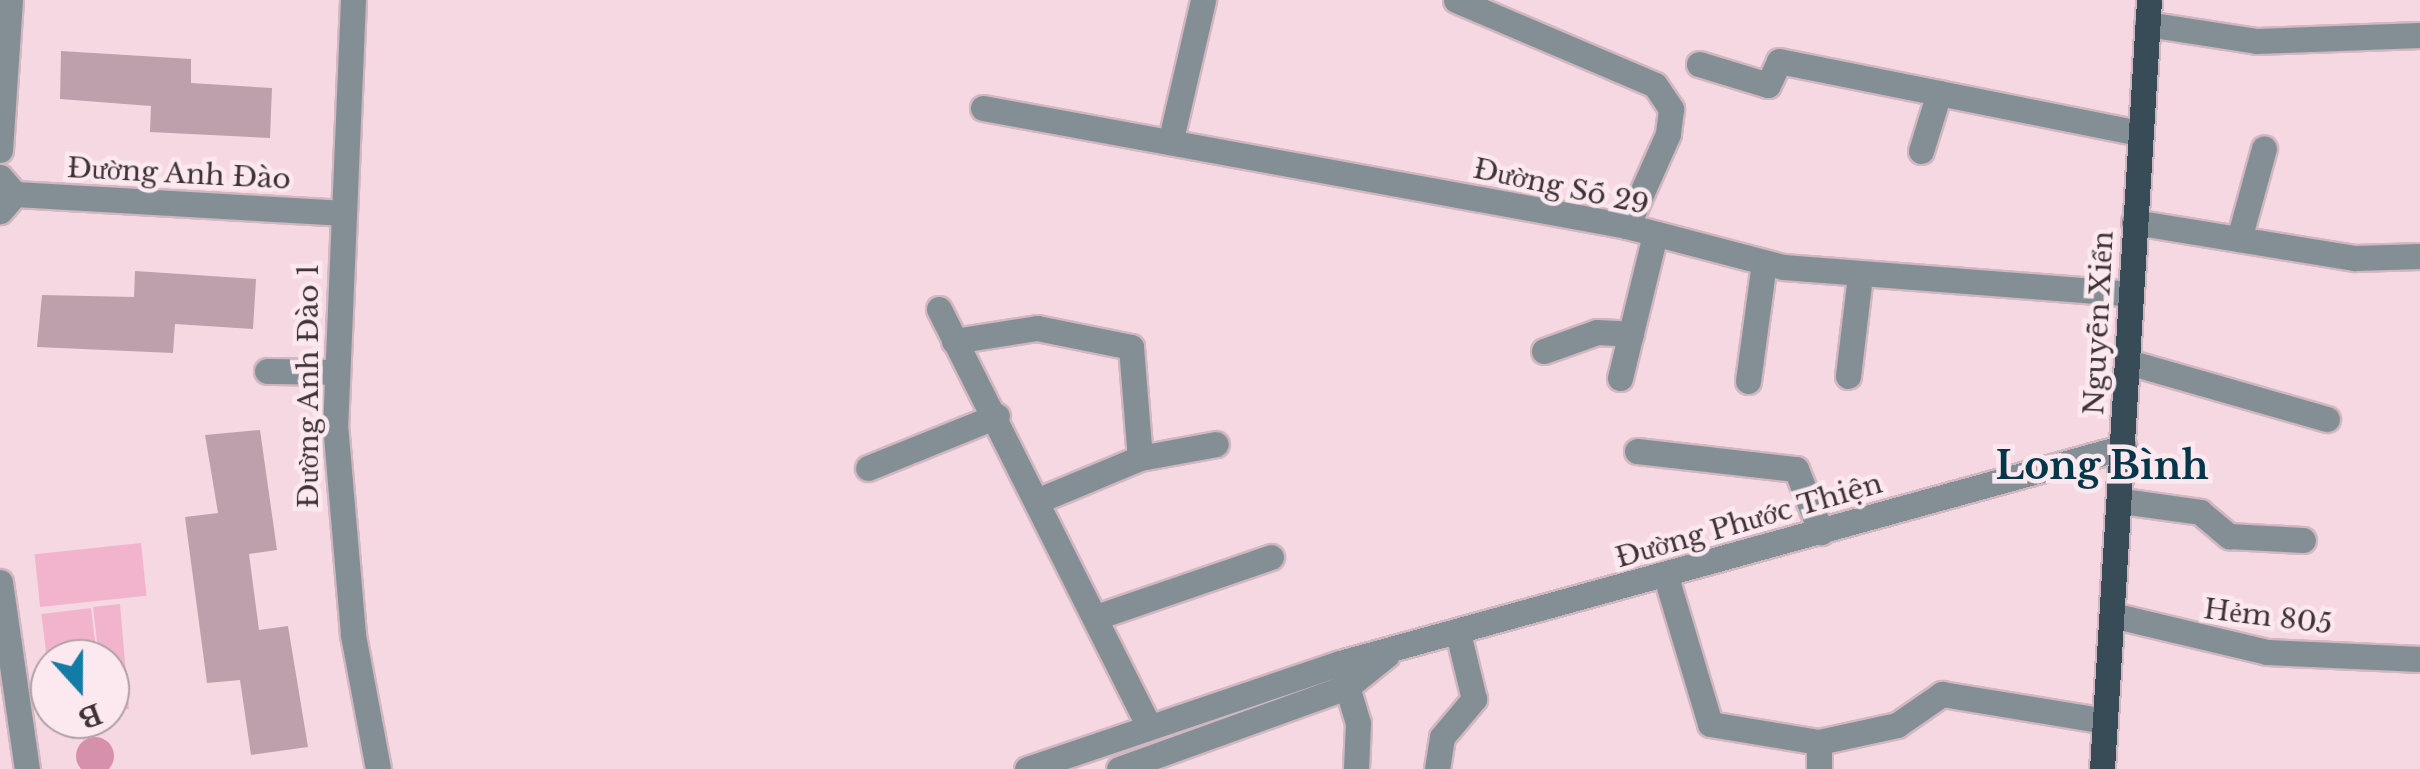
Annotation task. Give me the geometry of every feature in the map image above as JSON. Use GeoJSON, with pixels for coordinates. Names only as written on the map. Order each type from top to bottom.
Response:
{"type":"FeatureCollection","features":[{"type":"Feature","properties":{"kind":"main road","name":"Nguyễn Xiển"},"geometry":{"type":"LineString","coordinates":[[2102,769],[2122,501],[2130,294],[2148,12]]}},
{"type":"Feature","properties":{"kind":"street"},"geometry":{"type":"LineString","coordinates":[[0,150],[10,0]]}},
{"type":"Feature","properties":{"kind":"street","name":"Đường Anh Đào 1"},"geometry":{"type":"LineString","coordinates":[[353,0],[335,372],[342,548],[378,769]]}},
{"type":"Feature","properties":{"kind":"street"},"geometry":{"type":"LineString","coordinates":[[1171,139],[1203,0]]}},
{"type":"Feature","properties":{"kind":"street"},"geometry":{"type":"LineString","coordinates":[[1456,0],[1655,85],[1672,109],[1668,134],[1627,226]]}},
{"type":"Feature","properties":{"kind":"street"},"geometry":{"type":"LineString","coordinates":[[2148,12],[2257,40],[2420,35]]}},
{"type":"Feature","properties":{"kind":"street"},"geometry":{"type":"LineString","coordinates":[[1699,64],[1768,86],[1779,61],[2139,133]]}},
{"type":"Feature","properties":{"kind":"street"},"geometry":{"type":"LineString","coordinates":[[1921,151],[1939,93]]}},
{"type":"Feature","properties":{"kind":"street","name":"Đường Số 29"},"geometry":{"type":"LineString","coordinates":[[983,108],[1171,139],[1627,226],[1654,238],[1764,263],[1860,276],[2130,294]]}},
{"type":"Feature","properties":{"kind":"street"},"geometry":{"type":"LineString","coordinates":[[2239,238],[2264,148]]}},
{"type":"Feature","properties":{"kind":"street","name":"Đường Anh Đào"},"geometry":{"type":"LineString","coordinates":[[5,194],[340,213]]}},
{"type":"Feature","properties":{"kind":"street"},"geometry":{"type":"LineString","coordinates":[[2134,222],[2409,257],[2420,273]]}},
{"type":"Feature","properties":{"kind":"street"},"geometry":{"type":"LineString","coordinates":[[1620,378],[1654,238]]}},
{"type":"Feature","properties":{"kind":"street"},"geometry":{"type":"LineString","coordinates":[[1748,381],[1764,263]]}},
{"type":"Feature","properties":{"kind":"street"},"geometry":{"type":"LineString","coordinates":[[1848,376],[1860,276]]}},
{"type":"Feature","properties":{"kind":"street"},"geometry":{"type":"LineString","coordinates":[[939,309],[1039,500],[1148,724]]}},
{"type":"Feature","properties":{"kind":"street"},"geometry":{"type":"LineString","coordinates":[[954,341],[1037,328],[1126,342],[1140,458]]}},
{"type":"Feature","properties":{"kind":"street"},"geometry":{"type":"LineString","coordinates":[[1544,351],[1597,332],[1631,334]]}},
{"type":"Feature","properties":{"kind":"street"},"geometry":{"type":"LineString","coordinates":[[2128,362],[2326,418]]}},
{"type":"Feature","properties":{"kind":"street"},"geometry":{"type":"LineString","coordinates":[[268,371],[335,372]]}},
{"type":"Feature","properties":{"kind":"street"},"geometry":{"type":"LineString","coordinates":[[868,468],[996,416]]}},
{"type":"Feature","properties":{"kind":"street"},"geometry":{"type":"LineString","coordinates":[[1039,500],[1140,458],[1216,444]]}},
{"type":"Feature","properties":{"kind":"street","name":"Đường Phước Thiện"},"geometry":{"type":"LineString","coordinates":[[1119,769],[1391,652],[2124,447]]}},
{"type":"Feature","properties":{"kind":"street"},"geometry":{"type":"LineString","coordinates":[[1636,451],[1796,468],[1821,532]]}},
{"type":"Feature","properties":{"kind":"street"},"geometry":{"type":"LineString","coordinates":[[2122,501],[2200,512],[2229,536],[2303,540]]}},
{"type":"Feature","properties":{"kind":"street"},"geometry":{"type":"LineString","coordinates":[[1096,617],[1271,557]]}},
{"type":"Feature","properties":{"kind":"street"},"geometry":{"type":"LineString","coordinates":[[1666,578],[1710,724],[1819,742],[1897,725],[1942,694],[2105,721]]}},
{"type":"Feature","properties":{"kind":"street"},"geometry":{"type":"LineString","coordinates":[[0,582],[27,769]]}},
{"type":"Feature","properties":{"kind":"street","name":"Hẻm 805"},"geometry":{"type":"LineString","coordinates":[[2112,615],[2266,652],[2420,659]]}},
{"type":"Feature","properties":{"kind":"street"},"geometry":{"type":"LineString","coordinates":[[1436,769],[1442,737],[1474,699],[1458,634]]}},
{"type":"Feature","properties":{"kind":"street"},"geometry":{"type":"LineString","coordinates":[[1344,675],[1356,769]]}},
{"type":"Feature","properties":{"kind":"street","name":"Đường Phước Thiện"},"geometry":{"type":"LineString","coordinates":[[1027,769],[1148,724],[1344,675]]}},
{"type":"Feature","properties":{"kind":"street"},"geometry":{"type":"LineString","coordinates":[[1819,742],[1819,769]]}},
{"type":"Feature","properties":{"kind":"shaded area"},"geometry":{"type":"Polygon","coordinates":[[[141,543],[147,596],[40,607],[35,554],[141,543]]]}},
{"type":"Feature","properties":{"kind":"shaded area"},"geometry":{"type":"Polygon","coordinates":[[[120,604],[123,639],[97,639],[93,607],[120,604]]]}},
{"type":"Feature","properties":{"kind":"shaded area"},"geometry":{"type":"Polygon","coordinates":[[[91,608],[95,639],[44,639],[41,614],[91,608]]]}},
{"type":"Feature","properties":{"kind":"shaded area"},"geometry":{"type":"Polygon","coordinates":[[[86,739],[104,739],[113,749],[113,763],[102,774],[88,774],[77,763],[77,749],[86,739]]]}},
{"type":"Feature","properties":{"kind":"building"},"geometry":{"type":"Polygon","coordinates":[[[61,51],[191,59],[191,83],[272,88],[270,138],[150,132],[151,106],[60,99],[61,51]]]}},
{"type":"Feature","properties":{"kind":"building"},"geometry":{"type":"Polygon","coordinates":[[[135,271],[256,279],[253,329],[175,324],[173,353],[37,347],[42,295],[134,297],[135,271]]]}},
{"type":"Feature","properties":{"kind":"building"},"geometry":{"type":"Polygon","coordinates":[[[260,430],[277,550],[249,554],[259,630],[288,626],[308,747],[251,755],[240,680],[207,683],[185,517],[218,513],[205,435],[260,430]]]}},
{"type":"Feature","properties":{"kind":"district","name":"Long Bình"},"geometry":{"type":"Point","coordinates":[2102,466]}}]}
